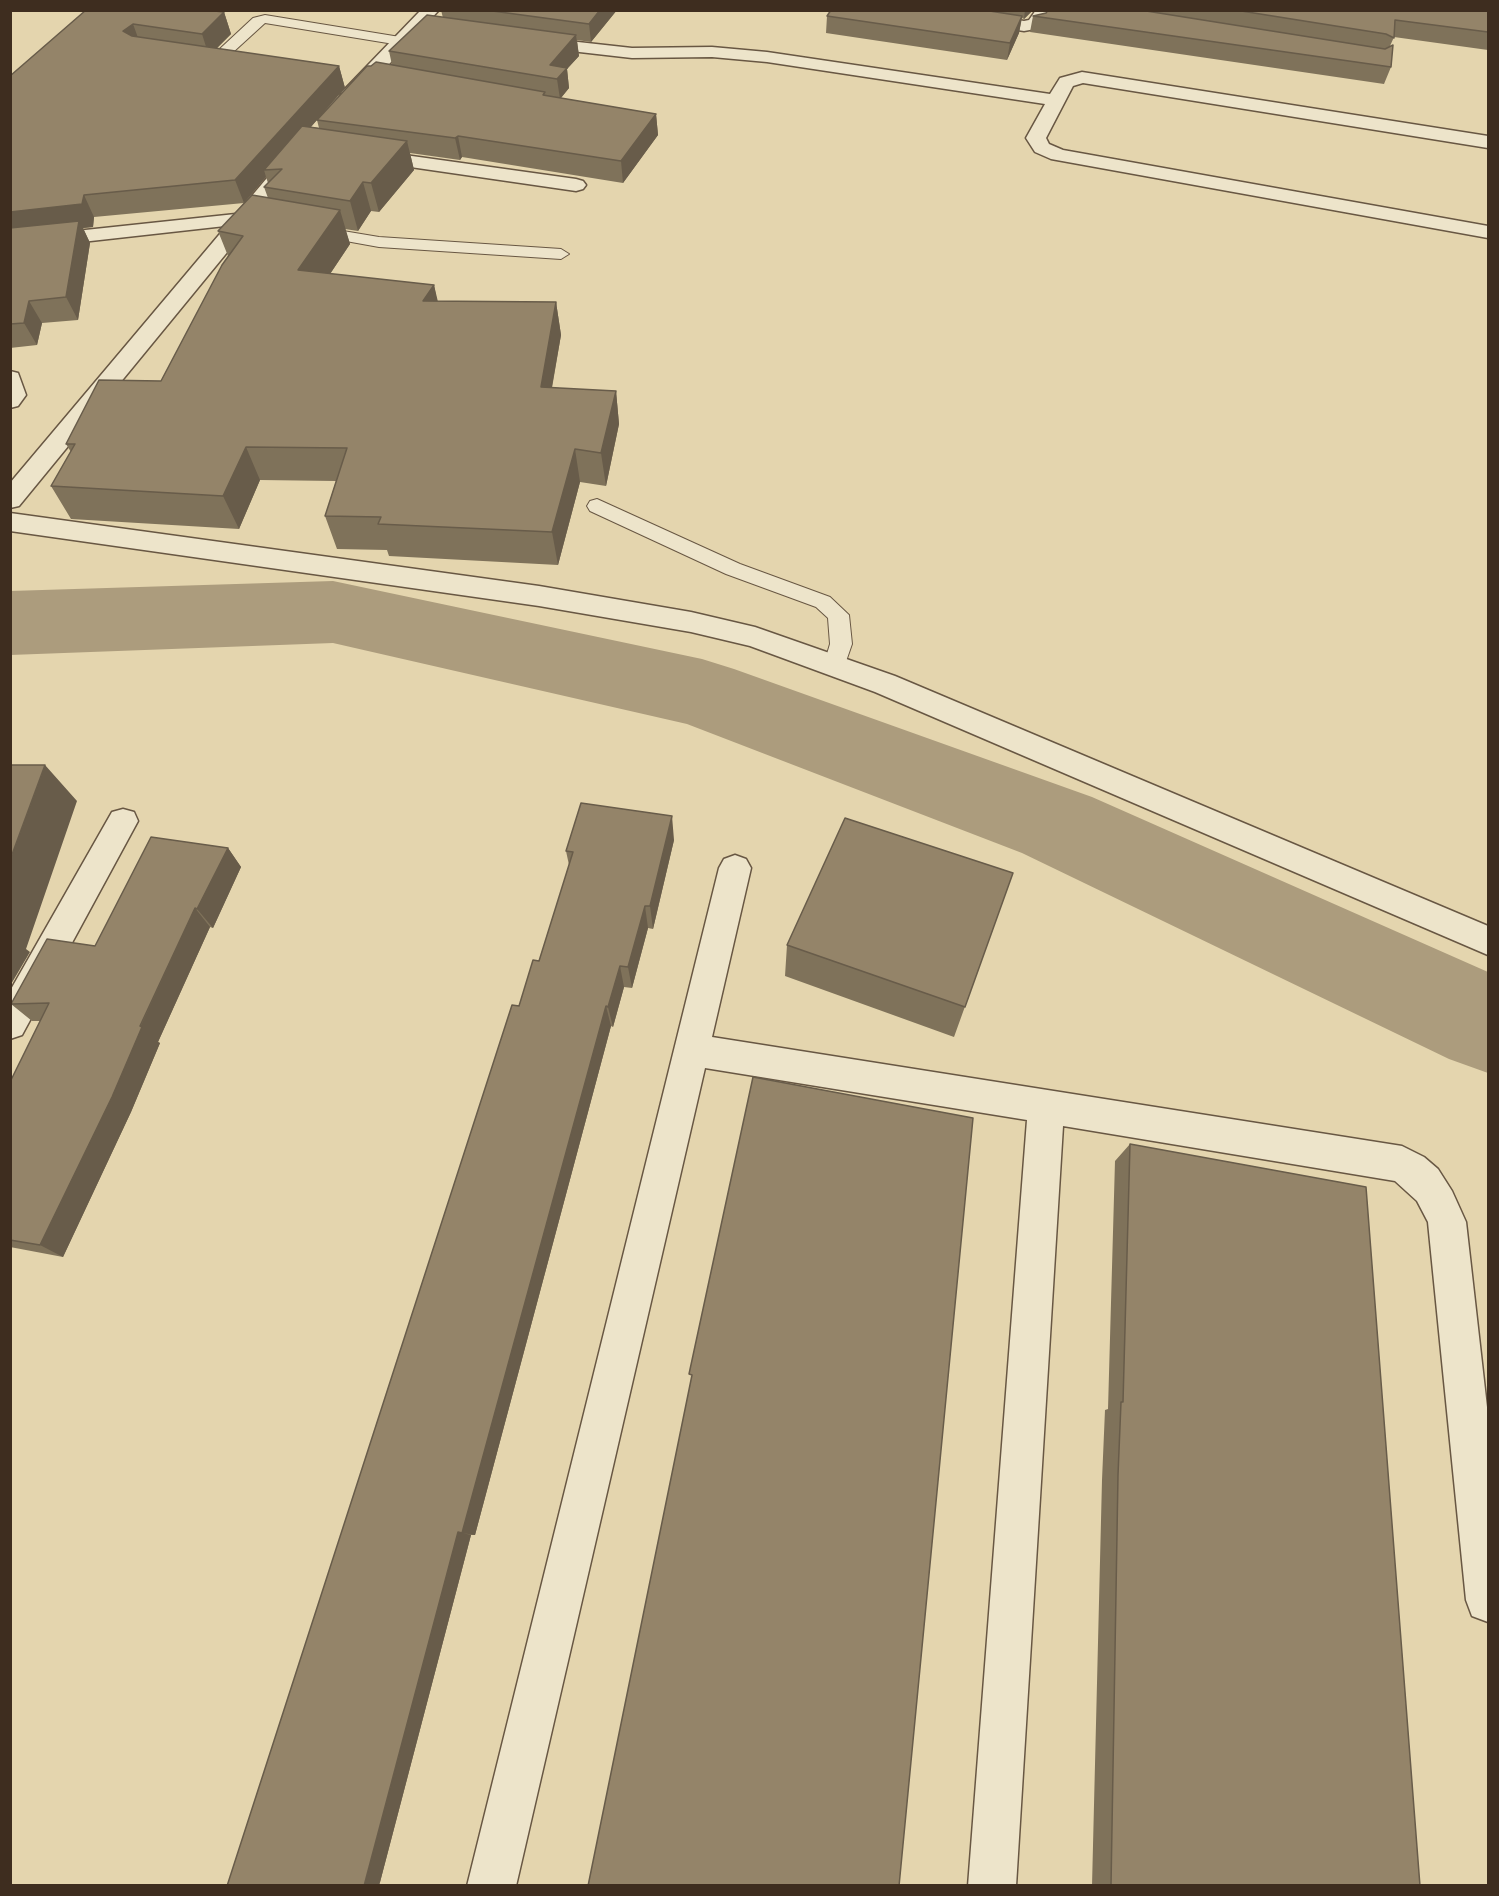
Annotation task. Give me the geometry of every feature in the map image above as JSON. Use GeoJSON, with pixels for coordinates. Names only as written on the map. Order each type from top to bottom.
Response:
{"type":"FeatureCollection","features":[{"type":"Feature","properties":{"kind":"street"},"geometry":{"type":"LineString","coordinates":[[917,10],[1024,26],[1035,24],[1045,10]]}},
{"type":"Feature","properties":{"kind":"street"},"geometry":{"type":"LineString","coordinates":[[339,108],[357,80],[407,34],[434,20]]}},
{"type":"Feature","properties":{"kind":"street"},"geometry":{"type":"LineString","coordinates":[[516,40],[632,53],[712,52],[767,57],[1055,100]]}},
{"type":"Feature","properties":{"kind":"street"},"geometry":{"type":"LineString","coordinates":[[357,80],[392,78]]}},
{"type":"Feature","properties":{"kind":"street"},"geometry":{"type":"LineString","coordinates":[[1488,142],[1089,78],[1068,80],[1036,138],[1042,148],[1058,155],[1488,232]]}},
{"type":"Feature","properties":{"kind":"street"},"geometry":{"type":"LineString","coordinates":[[10,500],[256,221],[310,145]]}},
{"type":"Feature","properties":{"kind":"street"},"geometry":{"type":"LineString","coordinates":[[351,154],[576,186]]}},
{"type":"Feature","properties":{"kind":"street"},"geometry":{"type":"LineString","coordinates":[[10,244],[256,221]]}},
{"type":"Feature","properties":{"kind":"street"},"geometry":{"type":"LineString","coordinates":[[10,378],[14,395],[10,401]]}},
{"type":"Feature","properties":{"kind":"street"},"geometry":{"type":"LineString","coordinates":[[10,522],[394,574],[625,610],[755,637],[835,664],[1488,941]]}},
{"type":"Feature","properties":{"kind":"street"},"geometry":{"type":"LineString","coordinates":[[10,1024],[123,821]]}},
{"type":"Feature","properties":{"kind":"street"},"geometry":{"type":"LineString","coordinates":[[490,1886],[735,868]]}},
{"type":"Feature","properties":{"kind":"street"},"geometry":{"type":"LineString","coordinates":[[692,1050],[1402,1164],[1424,1179],[1437,1197],[1447,1222],[1488,1600]]}},
{"type":"Feature","properties":{"kind":"street"},"geometry":{"type":"LineString","coordinates":[[992,1886],[1046,1107]]}},
{"type":"Feature","properties":{"kind":"lane"},"geometry":{"type":"LineString","coordinates":[[304,25],[308,10]]}},
{"type":"Feature","properties":{"kind":"lane"},"geometry":{"type":"LineString","coordinates":[[235,65],[208,61],[258,21],[272,18],[304,25],[407,34]]}},
{"type":"Feature","properties":{"kind":"lane"},"geometry":{"type":"LineString","coordinates":[[299,228],[379,242],[561,254]]}},
{"type":"Feature","properties":{"kind":"lane"},"geometry":{"type":"LineString","coordinates":[[597,506],[733,569],[823,602],[838,615],[841,644],[835,664]]}},
{"type":"Feature","properties":{"kind":"building"},"geometry":{"type":"Polygon","coordinates":[[[86,10],[224,12],[202,34],[133,24],[123,31],[132,36],[339,66],[235,180],[84,195],[82,204],[10,212],[10,76],[86,10]]]}},
{"type":"Feature","properties":{"kind":"building"},"geometry":{"type":"Polygon","coordinates":[[[485,10],[600,10],[589,24],[485,10]]]}},
{"type":"Feature","properties":{"kind":"building"},"geometry":{"type":"Polygon","coordinates":[[[831,10],[983,10],[1022,16],[1010,43],[827,16],[831,10]]]}},
{"type":"Feature","properties":{"kind":"building"},"geometry":{"type":"Polygon","coordinates":[[[1048,10],[1140,10],[1385,49],[1393,45],[1391,67],[1033,16],[1046,13],[1048,10]]]}},
{"type":"Feature","properties":{"kind":"building"},"geometry":{"type":"Polygon","coordinates":[[[1235,10],[1488,10],[1488,32],[1395,20],[1394,38],[1386,34],[1235,10]]]}},
{"type":"Feature","properties":{"kind":"building"},"geometry":{"type":"Polygon","coordinates":[[[427,15],[576,35],[550,65],[567,68],[557,79],[389,51],[427,15]]]}},
{"type":"Feature","properties":{"kind":"building"},"geometry":{"type":"Polygon","coordinates":[[[376,62],[545,92],[543,95],[656,114],[621,161],[458,136],[455,138],[317,120],[367,66],[376,62]]]}},
{"type":"Feature","properties":{"kind":"building"},"geometry":{"type":"Polygon","coordinates":[[[302,126],[407,141],[371,183],[363,182],[350,201],[264,187],[282,169],[264,170],[302,126]]]}},
{"type":"Feature","properties":{"kind":"building"},"geometry":{"type":"Polygon","coordinates":[[[252,195],[340,210],[298,270],[434,285],[423,301],[556,302],[541,387],[616,391],[601,453],[575,449],[552,532],[378,524],[381,517],[325,516],[347,448],[246,447],[223,496],[51,486],[75,444],[66,444],[99,380],[161,381],[222,265],[243,236],[218,231],[252,195]]]}},
{"type":"Feature","properties":{"kind":"building"},"geometry":{"type":"Polygon","coordinates":[[[79,221],[66,297],[29,301],[24,323],[10,324],[10,228],[79,221]]]}},
{"type":"Feature","properties":{"kind":"building"},"geometry":{"type":"Polygon","coordinates":[[[10,765],[45,765],[10,860],[10,765]]]}},
{"type":"Feature","properties":{"kind":"building"},"geometry":{"type":"Polygon","coordinates":[[[581,803],[672,816],[650,906],[645,906],[628,967],[620,966],[608,1007],[606,1006],[462,1533],[458,1532],[364,1886],[227,1886],[512,1005],[519,1006],[533,960],[539,961],[573,852],[566,851],[581,803]]]}},
{"type":"Feature","properties":{"kind":"building"},"geometry":{"type":"Polygon","coordinates":[[[845,818],[1013,873],[965,1007],[787,945],[845,818]]]}},
{"type":"Feature","properties":{"kind":"building"},"geometry":{"type":"Polygon","coordinates":[[[151,837],[228,848],[197,909],[195,908],[140,1026],[142,1027],[112,1097],[40,1245],[10,1240],[10,1082],[49,1003],[11,1004],[47,939],[95,946],[151,837]]]}},
{"type":"Feature","properties":{"kind":"building"},"geometry":{"type":"Polygon","coordinates":[[[753,1077],[973,1118],[899,1886],[588,1886],[692,1375],[689,1374],[753,1077]]]}},
{"type":"Feature","properties":{"kind":"building"},"geometry":{"type":"Polygon","coordinates":[[[1130,1144],[1366,1187],[1420,1886],[1111,1886],[1118,1475],[1121,1402],[1123,1402],[1130,1144]]]}},
{"type":"Feature","properties":{"kind":"waterway"},"geometry":{"type":"LineString","coordinates":[[10,623],[333,612],[702,693],[1057,825],[1488,1024]]}}]}
